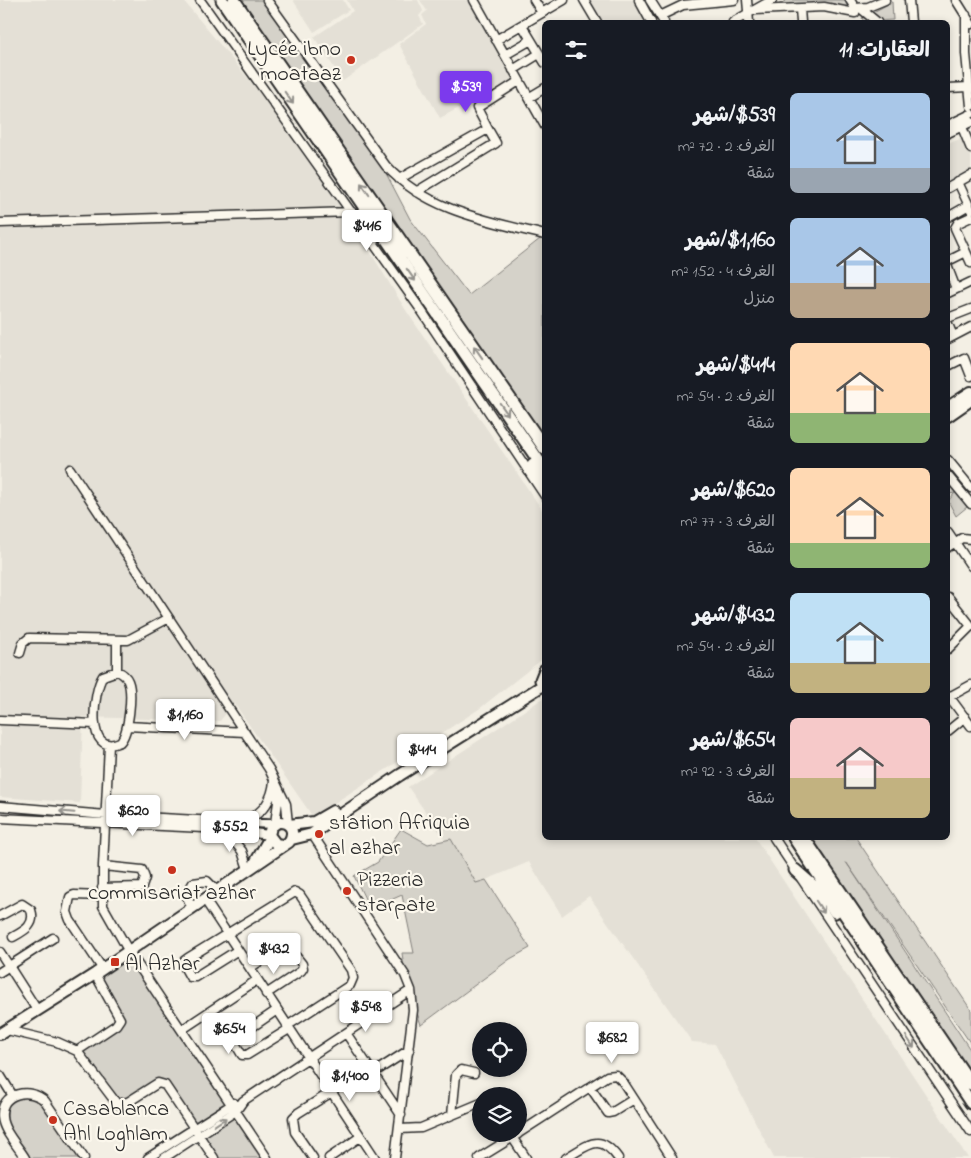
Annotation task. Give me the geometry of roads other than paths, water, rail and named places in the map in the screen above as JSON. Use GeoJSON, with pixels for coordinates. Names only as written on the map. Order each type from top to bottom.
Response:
{"type":"FeatureCollection","features":[{"type":"Feature","properties":{"kind":"highway"},"geometry":{"type":"LineString","coordinates":[[222,0],[542,465]]}},
{"type":"Feature","properties":{"kind":"highway"},"geometry":{"type":"LineString","coordinates":[[234,0],[542,445]]}},
{"type":"Feature","properties":{"kind":"highway"},"geometry":{"type":"LineString","coordinates":[[490,369],[542,438]]}},
{"type":"Feature","properties":{"kind":"highway"},"geometry":{"type":"LineString","coordinates":[[518,429],[527,453],[542,478]]}},
{"type":"Feature","properties":{"kind":"highway"},"geometry":{"type":"LineString","coordinates":[[795,840],[971,1103]]}},
{"type":"Feature","properties":{"kind":"highway"},"geometry":{"type":"LineString","coordinates":[[805,840],[971,1084]]}},
{"type":"Feature","properties":{"kind":"highway"},"geometry":{"type":"LineString","coordinates":[[795,870],[824,896],[869,962],[875,967],[881,967]]}},
{"type":"Feature","properties":{"kind":"main road"},"geometry":{"type":"LineString","coordinates":[[950,406],[971,392]]}},
{"type":"Feature","properties":{"kind":"main road"},"geometry":{"type":"LineString","coordinates":[[950,415],[971,400]]}},
{"type":"Feature","properties":{"kind":"main road"},"geometry":{"type":"LineString","coordinates":[[250,867],[270,836],[274,824],[282,821],[289,824],[306,824],[322,819],[542,681]]}},
{"type":"Feature","properties":{"kind":"main road"},"geometry":{"type":"LineString","coordinates":[[270,836],[276,844],[312,834],[400,775],[530,693],[542,682]]}},
{"type":"Feature","properties":{"kind":"main road"},"geometry":{"type":"LineString","coordinates":[[3,1032],[217,892],[287,842],[293,831],[289,824]]}},
{"type":"Feature","properties":{"kind":"street"},"geometry":{"type":"LineString","coordinates":[[200,0],[421,310],[542,492]]}},
{"type":"Feature","properties":{"kind":"street"},"geometry":{"type":"LineString","coordinates":[[267,0],[386,166],[399,179],[416,192],[442,206],[542,234]]}},
{"type":"Feature","properties":{"kind":"street"},"geometry":{"type":"LineString","coordinates":[[474,0],[542,121]]}},
{"type":"Feature","properties":{"kind":"street"},"geometry":{"type":"LineString","coordinates":[[534,0],[542,13]]}},
{"type":"Feature","properties":{"kind":"street"},"geometry":{"type":"LineString","coordinates":[[496,40],[564,0]]}},
{"type":"Feature","properties":{"kind":"street"},"geometry":{"type":"LineString","coordinates":[[584,0],[596,20]]}},
{"type":"Feature","properties":{"kind":"street"},"geometry":{"type":"LineString","coordinates":[[639,0],[650,20]]}},
{"type":"Feature","properties":{"kind":"street"},"geometry":{"type":"LineString","coordinates":[[650,0],[662,19],[692,1],[734,0]]}},
{"type":"Feature","properties":{"kind":"street"},"geometry":{"type":"LineString","coordinates":[[747,0],[751,12],[749,20]]}},
{"type":"Feature","properties":{"kind":"street"},"geometry":{"type":"LineString","coordinates":[[737,20],[772,0]]}},
{"type":"Feature","properties":{"kind":"street"},"geometry":{"type":"LineString","coordinates":[[850,0],[857,10],[874,20]]}},
{"type":"Feature","properties":{"kind":"street"},"geometry":{"type":"LineString","coordinates":[[751,12],[832,7],[857,10],[885,0]]}},
{"type":"Feature","properties":{"kind":"street"},"geometry":{"type":"LineString","coordinates":[[909,0],[911,20]]}},
{"type":"Feature","properties":{"kind":"street"},"geometry":{"type":"LineString","coordinates":[[956,0],[971,24]]}},
{"type":"Feature","properties":{"kind":"street"},"geometry":{"type":"LineString","coordinates":[[800,9],[800,20]]}},
{"type":"Feature","properties":{"kind":"street"},"geometry":{"type":"LineString","coordinates":[[855,20],[857,10]]}},
{"type":"Feature","properties":{"kind":"street"},"geometry":{"type":"LineString","coordinates":[[966,15],[971,106]]}},
{"type":"Feature","properties":{"kind":"street"},"geometry":{"type":"LineString","coordinates":[[522,24],[542,58]]}},
{"type":"Feature","properties":{"kind":"street"},"geometry":{"type":"LineString","coordinates":[[505,55],[531,40]]}},
{"type":"Feature","properties":{"kind":"street"},"geometry":{"type":"LineString","coordinates":[[513,70],[539,54]]}},
{"type":"Feature","properties":{"kind":"street"},"geometry":{"type":"LineString","coordinates":[[416,192],[496,143],[477,108],[519,81]]}},
{"type":"Feature","properties":{"kind":"street"},"geometry":{"type":"LineString","coordinates":[[950,88],[969,87]]}},
{"type":"Feature","properties":{"kind":"street"},"geometry":{"type":"LineString","coordinates":[[530,97],[542,90]]}},
{"type":"Feature","properties":{"kind":"street"},"geometry":{"type":"LineString","coordinates":[[536,110],[542,106]]}},
{"type":"Feature","properties":{"kind":"street"},"geometry":{"type":"LineString","coordinates":[[950,124],[971,114]]}},
{"type":"Feature","properties":{"kind":"street"},"geometry":{"type":"LineString","coordinates":[[950,132],[971,122]]}},
{"type":"Feature","properties":{"kind":"street"},"geometry":{"type":"LineString","coordinates":[[962,126],[971,149]]}},
{"type":"Feature","properties":{"kind":"street"},"geometry":{"type":"LineString","coordinates":[[399,179],[488,130]]}},
{"type":"Feature","properties":{"kind":"street"},"geometry":{"type":"LineString","coordinates":[[453,149],[462,164]]}},
{"type":"Feature","properties":{"kind":"street"},"geometry":{"type":"LineString","coordinates":[[950,187],[971,175]]}},
{"type":"Feature","properties":{"kind":"street"},"geometry":{"type":"LineString","coordinates":[[950,216],[970,207],[958,182]]}},
{"type":"Feature","properties":{"kind":"street"},"geometry":{"type":"LineString","coordinates":[[0,223],[352,212]]}},
{"type":"Feature","properties":{"kind":"street"},"geometry":{"type":"LineString","coordinates":[[971,217],[955,226],[967,246],[971,263]]}},
{"type":"Feature","properties":{"kind":"street"},"geometry":{"type":"LineString","coordinates":[[950,260],[967,246]]}},
{"type":"Feature","properties":{"kind":"street"},"geometry":{"type":"LineString","coordinates":[[950,273],[956,289]]}},
{"type":"Feature","properties":{"kind":"street"},"geometry":{"type":"LineString","coordinates":[[950,292],[971,282]]}},
{"type":"Feature","properties":{"kind":"street"},"geometry":{"type":"LineString","coordinates":[[950,317],[971,309]]}},
{"type":"Feature","properties":{"kind":"street"},"geometry":{"type":"LineString","coordinates":[[950,337],[971,327]]}},
{"type":"Feature","properties":{"kind":"street"},"geometry":{"type":"LineString","coordinates":[[950,365],[967,356],[971,376]]}},
{"type":"Feature","properties":{"kind":"street"},"geometry":{"type":"LineString","coordinates":[[950,462],[971,488]]}},
{"type":"Feature","properties":{"kind":"street"},"geometry":{"type":"LineString","coordinates":[[70,469],[275,780],[288,810],[289,824]]}},
{"type":"Feature","properties":{"kind":"street"},"geometry":{"type":"LineString","coordinates":[[950,478],[971,504]]}},
{"type":"Feature","properties":{"kind":"street"},"geometry":{"type":"LineString","coordinates":[[971,539],[962,538],[951,545],[971,566]]}},
{"type":"Feature","properties":{"kind":"street"},"geometry":{"type":"LineString","coordinates":[[950,600],[971,626],[950,647]]}},
{"type":"Feature","properties":{"kind":"street"},"geometry":{"type":"LineString","coordinates":[[20,653],[22,643],[29,638],[117,641],[133,638],[168,618]]}},
{"type":"Feature","properties":{"kind":"street"},"geometry":{"type":"LineString","coordinates":[[117,641],[117,671]]}},
{"type":"Feature","properties":{"kind":"street"},"geometry":{"type":"LineString","coordinates":[[117,671],[124,675],[129,682],[127,726],[123,740],[117,744],[109,745],[99,739],[95,724],[98,685],[107,673],[117,671]]}},
{"type":"Feature","properties":{"kind":"street"},"geometry":{"type":"LineString","coordinates":[[950,695],[971,685]]}},
{"type":"Feature","properties":{"kind":"street"},"geometry":{"type":"LineString","coordinates":[[950,698],[971,725]]}},
{"type":"Feature","properties":{"kind":"street"},"geometry":{"type":"LineString","coordinates":[[950,729],[965,717]]}},
{"type":"Feature","properties":{"kind":"street"},"geometry":{"type":"LineString","coordinates":[[0,720],[95,724]]}},
{"type":"Feature","properties":{"kind":"street"},"geometry":{"type":"LineString","coordinates":[[127,726],[244,732]]}},
{"type":"Feature","properties":{"kind":"street"},"geometry":{"type":"LineString","coordinates":[[109,745],[102,892],[103,906],[128,950],[183,1029],[230,1104],[267,1158]]}},
{"type":"Feature","properties":{"kind":"street"},"geometry":{"type":"LineString","coordinates":[[240,821],[259,813],[266,806],[271,797],[275,780]]}},
{"type":"Feature","properties":{"kind":"street"},"geometry":{"type":"LineString","coordinates":[[0,806],[106,815],[274,824],[278,802],[275,780]]}},
{"type":"Feature","properties":{"kind":"street"},"geometry":{"type":"LineString","coordinates":[[0,818],[105,825],[224,829],[270,836]]}},
{"type":"Feature","properties":{"kind":"street"},"geometry":{"type":"LineString","coordinates":[[224,829],[242,851],[250,867]]}},
{"type":"Feature","properties":{"kind":"street"},"geometry":{"type":"LineString","coordinates":[[312,834],[405,975],[411,990],[413,1004],[409,1050],[396,1158]]}},
{"type":"Feature","properties":{"kind":"street"},"geometry":{"type":"LineString","coordinates":[[775,840],[971,1132]]}},
{"type":"Feature","properties":{"kind":"street"},"geometry":{"type":"LineString","coordinates":[[77,1051],[116,1024],[120,1019],[98,971],[70,920],[67,912],[69,900],[74,894],[142,887],[145,878],[142,870],[103,866]]}},
{"type":"Feature","properties":{"kind":"street"},"geometry":{"type":"LineString","coordinates":[[192,908],[186,895],[193,883],[207,881],[217,892]]}},
{"type":"Feature","properties":{"kind":"street"},"geometry":{"type":"LineString","coordinates":[[238,950],[195,977],[188,974],[184,961],[290,893],[298,892],[351,970],[353,978],[350,985],[247,1055],[242,1055],[236,1045],[236,1038],[277,1010]]}},
{"type":"Feature","properties":{"kind":"street"},"geometry":{"type":"LineString","coordinates":[[205,900],[375,1158]]}},
{"type":"Feature","properties":{"kind":"street"},"geometry":{"type":"LineString","coordinates":[[0,916],[22,904],[31,910],[33,920],[28,927],[13,937]]}},
{"type":"Feature","properties":{"kind":"street"},"geometry":{"type":"LineString","coordinates":[[0,972],[53,938]]}},
{"type":"Feature","properties":{"kind":"street"},"geometry":{"type":"LineString","coordinates":[[250,968],[286,944],[302,964],[301,971],[266,994]]}},
{"type":"Feature","properties":{"kind":"street"},"geometry":{"type":"LineString","coordinates":[[0,952],[37,1010]]}},
{"type":"Feature","properties":{"kind":"street"},"geometry":{"type":"LineString","coordinates":[[183,1029],[257,980]]}},
{"type":"Feature","properties":{"kind":"street"},"geometry":{"type":"LineString","coordinates":[[148,1158],[230,1104],[243,1101],[411,990]]}},
{"type":"Feature","properties":{"kind":"street"},"geometry":{"type":"LineString","coordinates":[[3,1032],[57,1042],[77,1051],[117,1104],[124,1104],[157,1084],[162,1083],[214,1158]]}},
{"type":"Feature","properties":{"kind":"street"},"geometry":{"type":"LineString","coordinates":[[346,1033],[401,1115]]}},
{"type":"Feature","properties":{"kind":"street"},"geometry":{"type":"LineString","coordinates":[[372,1073],[409,1050]]}},
{"type":"Feature","properties":{"kind":"street"},"geometry":{"type":"LineString","coordinates":[[452,1115],[456,1075],[461,1070],[472,1073]]}},
{"type":"Feature","properties":{"kind":"street"},"geometry":{"type":"LineString","coordinates":[[0,1075],[13,1096]]}},
{"type":"Feature","properties":{"kind":"street"},"geometry":{"type":"LineString","coordinates":[[527,1128],[606,1076],[616,1075],[623,1082],[672,1158]]}},
{"type":"Feature","properties":{"kind":"street"},"geometry":{"type":"LineString","coordinates":[[590,1087],[608,1113],[634,1099]]}},
{"type":"Feature","properties":{"kind":"street"},"geometry":{"type":"LineString","coordinates":[[25,1158],[7,1130],[2,1117],[4,1105],[13,1096],[28,1092],[42,1097],[84,1158]]}},
{"type":"Feature","properties":{"kind":"street"},"geometry":{"type":"LineString","coordinates":[[313,1158],[295,1132],[293,1118],[298,1112],[330,1092]]}},
{"type":"Feature","properties":{"kind":"street"},"geometry":{"type":"LineString","coordinates":[[164,1158],[236,1111],[243,1101]]}},
{"type":"Feature","properties":{"kind":"street"},"geometry":{"type":"LineString","coordinates":[[400,1129],[421,1128],[472,1107]]}},
{"type":"Feature","properties":{"kind":"street"},"geometry":{"type":"LineString","coordinates":[[329,1158],[360,1137]]}},
{"type":"Feature","properties":{"kind":"street"},"geometry":{"type":"LineString","coordinates":[[479,1158],[505,1142]]}},
{"type":"Feature","properties":{"kind":"street"},"geometry":{"type":"LineString","coordinates":[[519,1142],[526,1158]]}},
{"type":"Feature","properties":{"kind":"street"},"geometry":{"type":"LineString","coordinates":[[566,1158],[590,1144],[599,1142],[608,1145],[618,1158]]}},
{"type":"Feature","properties":{"kind":"place","name":"Lycée ibno moataaz"},"geometry":{"type":"Point","coordinates":[351,60]}},
{"type":"Feature","properties":{"kind":"place","name":"station Afriquia al azhar"},"geometry":{"type":"Point","coordinates":[319,834]}},
{"type":"Feature","properties":{"kind":"place","name":"commisariat azhar"},"geometry":{"type":"Point","coordinates":[172,870]}},
{"type":"Feature","properties":{"kind":"place","name":"Pizzeria starpate"},"geometry":{"type":"Point","coordinates":[347,891]}},
{"type":"Feature","properties":{"kind":"place","name":"Al Azhar"},"geometry":{"type":"Point","coordinates":[115,962]}},
{"type":"Feature","properties":{"kind":"place","name":"Casablanca Ahl Loghlam"},"geometry":{"type":"Point","coordinates":[53,1120]}}]}
